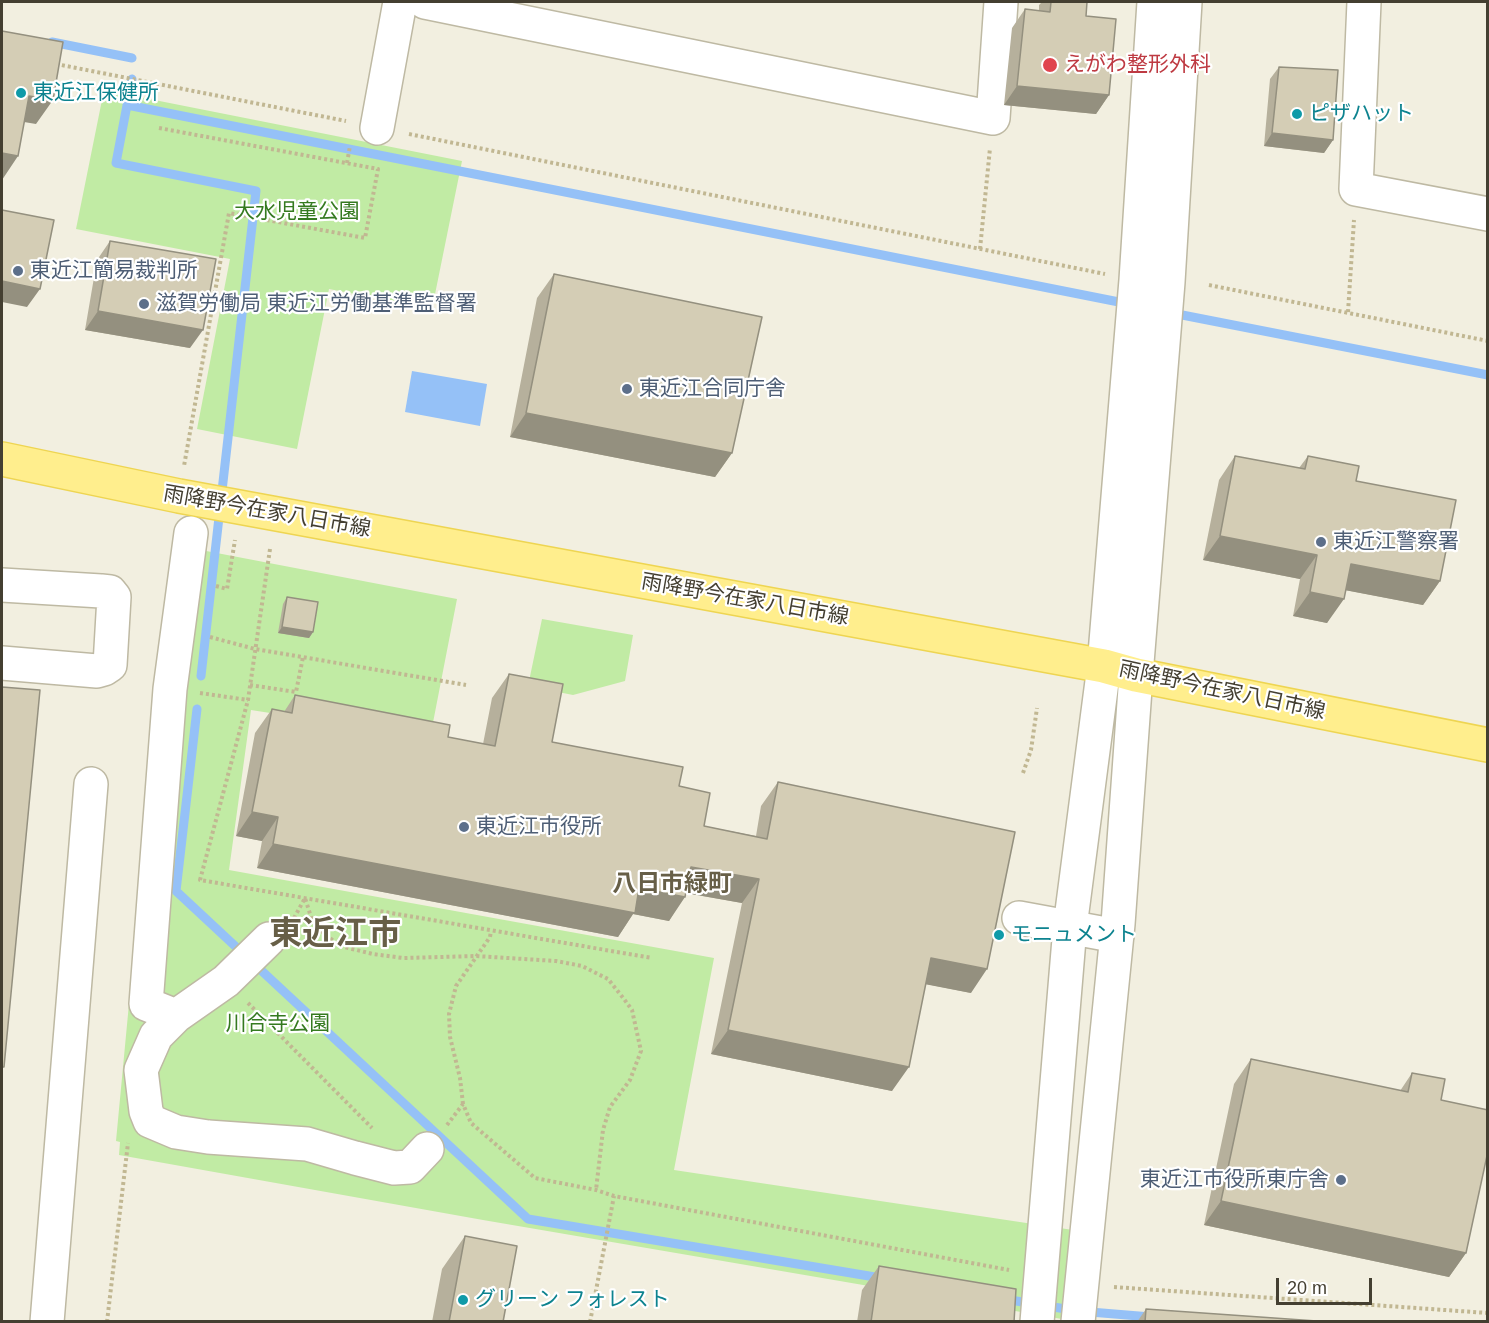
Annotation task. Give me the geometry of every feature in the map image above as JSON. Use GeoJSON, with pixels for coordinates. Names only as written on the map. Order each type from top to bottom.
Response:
{"type":"FeatureCollection","features":[{"type":"Feature","properties":{"kind":"main road","name":"雨降野今在家八日市線"},"geometry":{"type":"LineString","coordinates":[[2,459],[179,496],[1104,666],[1136,675],[1488,745]]}},
{"type":"Feature","properties":{"kind":"street"},"geometry":{"type":"LineString","coordinates":[[377,128],[400,2]]}},
{"type":"Feature","properties":{"kind":"street"},"geometry":{"type":"LineString","coordinates":[[425,2],[993,118],[1001,2]]}},
{"type":"Feature","properties":{"kind":"street"},"geometry":{"type":"LineString","coordinates":[[1037,1322],[1070,927],[1104,666],[1136,268],[1154,2]]}},
{"type":"Feature","properties":{"kind":"street"},"geometry":{"type":"LineString","coordinates":[[1078,1322],[1117,936],[1168,282],[1185,2]]}},
{"type":"Feature","properties":{"kind":"street"},"geometry":{"type":"LineString","coordinates":[[1365,2],[1356,189],[1488,214]]}},
{"type":"Feature","properties":{"kind":"street"},"geometry":{"type":"LineString","coordinates":[[176,1016],[146,1004],[170,689],[191,533]]}},
{"type":"Feature","properties":{"kind":"street"},"geometry":{"type":"LineString","coordinates":[[2,585],[101,591],[110,592],[114,597],[110,665],[104,669],[97,671],[2,663]]}},
{"type":"Feature","properties":{"kind":"street"},"geometry":{"type":"LineString","coordinates":[[47,1322],[91,784]]}},
{"type":"Feature","properties":{"kind":"street"},"geometry":{"type":"LineString","coordinates":[[1019,918],[1117,936]]}},
{"type":"Feature","properties":{"kind":"street"},"geometry":{"type":"LineString","coordinates":[[269,939],[226,981],[176,1016],[156,1036],[141,1070],[146,1111],[150,1120],[176,1132],[208,1137],[307,1144],[394,1168],[419,1158]]}},
{"type":"Feature","properties":{"kind":"path"},"geometry":{"type":"LineString","coordinates":[[56,64],[1106,274]]}},
{"type":"Feature","properties":{"kind":"path"},"geometry":{"type":"LineString","coordinates":[[980,249],[993,118]]}},
{"type":"Feature","properties":{"kind":"path"},"geometry":{"type":"LineString","coordinates":[[159,128],[378,169],[365,238],[229,213],[179,496]]}},
{"type":"Feature","properties":{"kind":"path"},"geometry":{"type":"LineString","coordinates":[[1348,312],[1356,189]]}},
{"type":"Feature","properties":{"kind":"path"},"geometry":{"type":"LineString","coordinates":[[1209,285],[1488,340]]}},
{"type":"Feature","properties":{"kind":"path"},"geometry":{"type":"LineString","coordinates":[[270,549],[248,700],[200,880],[652,958]]}},
{"type":"Feature","properties":{"kind":"path"},"geometry":{"type":"LineString","coordinates":[[200,634],[255,649],[466,686]]}},
{"type":"Feature","properties":{"kind":"path"},"geometry":{"type":"LineString","coordinates":[[250,685],[296,692],[303,657]]}},
{"type":"Feature","properties":{"kind":"path"},"geometry":{"type":"LineString","coordinates":[[170,689],[248,700]]}},
{"type":"Feature","properties":{"kind":"path"},"geometry":{"type":"LineString","coordinates":[[1023,773],[1031,750],[1037,708]]}},
{"type":"Feature","properties":{"kind":"path"},"geometry":{"type":"LineString","coordinates":[[269,939],[287,930],[306,898]]}},
{"type":"Feature","properties":{"kind":"path"},"geometry":{"type":"LineString","coordinates":[[306,898],[312,920],[321,932],[340,946],[403,958],[476,956],[556,961],[582,966],[608,979],[632,1010],[641,1051],[630,1080],[610,1107],[603,1130],[596,1190]]}},
{"type":"Feature","properties":{"kind":"path"},"geometry":{"type":"LineString","coordinates":[[491,930],[489,937],[456,986],[448,1014],[450,1037],[460,1078],[463,1104],[471,1123],[535,1178],[596,1190],[614,1196],[1020,1272]]}},
{"type":"Feature","properties":{"kind":"path"},"geometry":{"type":"LineString","coordinates":[[226,981],[419,1158],[463,1104]]}},
{"type":"Feature","properties":{"kind":"path"},"geometry":{"type":"LineString","coordinates":[[107,1322],[129,1134],[150,1120]]}},
{"type":"Feature","properties":{"kind":"path"},"geometry":{"type":"LineString","coordinates":[[590,1322],[614,1196]]}},
{"type":"Feature","properties":{"kind":"path"},"geometry":{"type":"LineString","coordinates":[[1113,1287],[1488,1313]]}},
{"type":"Feature","properties":{"kind":"green space","name":"大水児童公園"},"geometry":{"type":"Polygon","coordinates":[[[104,90],[462,161],[432,309],[329,289],[297,449],[197,429],[230,259],[76,229],[104,90]]]}},
{"type":"Feature","properties":{"kind":"green space","name":"川合寺公園"},"geometry":{"type":"Polygon","coordinates":[[[175,545],[457,599],[430,738],[251,710],[229,870],[714,958],[674,1170],[1073,1230],[1062,1319],[119,1155],[120,1142],[116,1141],[158,697],[175,545]]]}},
{"type":"Feature","properties":{"kind":"green space"},"geometry":{"type":"Polygon","coordinates":[[[542,619],[633,635],[625,681],[573,695],[528,686],[542,619]]]}},
{"type":"Feature","properties":{"kind":"water"},"geometry":{"type":"Polygon","coordinates":[[[412,371],[487,384],[480,426],[405,412],[412,371]]]}},
{"type":"Feature","properties":{"kind":"building","name":"えがわ整形外科"},"geometry":{"type":"Polygon","coordinates":[[[1051,2],[1087,2],[1086,16],[1116,19],[1109,95],[1017,86],[1025,9],[1050,12],[1051,2]]]}},
{"type":"Feature","properties":{"kind":"building"},"geometry":{"type":"Polygon","coordinates":[[[2,31],[63,42],[53,100],[29,96],[18,156],[2,153],[2,31]]]}},
{"type":"Feature","properties":{"kind":"building","name":"ピザハット"},"geometry":{"type":"Polygon","coordinates":[[[1279,67],[1338,70],[1333,140],[1272,133],[1279,67]]]}},
{"type":"Feature","properties":{"kind":"building"},"geometry":{"type":"Polygon","coordinates":[[[2,210],[54,220],[40,289],[2,281],[2,210]]]}},
{"type":"Feature","properties":{"kind":"building","name":"滋賀労働局 東近江労働基準監督署"},"geometry":{"type":"Polygon","coordinates":[[[110,241],[216,259],[203,330],[98,311],[110,241]]]}},
{"type":"Feature","properties":{"kind":"building","name":"東近江合同庁舎"},"geometry":{"type":"Polygon","coordinates":[[[554,274],[762,317],[732,453],[526,413],[554,274]]]}},
{"type":"Feature","properties":{"kind":"building","name":"東近江警察署"},"geometry":{"type":"Polygon","coordinates":[[[1235,456],[1305,469],[1308,456],[1359,466],[1356,481],[1456,500],[1440,581],[1351,564],[1344,599],[1310,592],[1317,555],[1220,536],[1235,456]]]}},
{"type":"Feature","properties":{"kind":"building"},"geometry":{"type":"Polygon","coordinates":[[[287,597],[318,602],[313,632],[282,627],[287,597]]]}},
{"type":"Feature","properties":{"kind":"building"},"geometry":{"type":"Polygon","coordinates":[[[509,674],[563,684],[552,742],[683,767],[679,786],[710,793],[704,826],[767,839],[778,782],[1015,832],[987,969],[931,958],[909,1067],[728,1030],[759,879],[691,867],[685,897],[639,888],[635,913],[273,844],[278,817],[252,812],[272,709],[292,713],[295,695],[450,725],[448,737],[495,746],[509,674]]]}},
{"type":"Feature","properties":{"kind":"building"},"geometry":{"type":"Polygon","coordinates":[[[2,687],[40,690],[4,1067],[2,1067],[2,687]]]}},
{"type":"Feature","properties":{"kind":"building","name":"東近江市役所東庁舎"},"geometry":{"type":"Polygon","coordinates":[[[1251,1059],[1408,1092],[1412,1073],[1445,1079],[1441,1100],[1488,1110],[1488,1151],[1466,1253],[1221,1201],[1251,1059]]]}},
{"type":"Feature","properties":{"kind":"building"},"geometry":{"type":"Polygon","coordinates":[[[465,1236],[517,1246],[503,1322],[449,1322],[465,1236]]]}},
{"type":"Feature","properties":{"kind":"building"},"geometry":{"type":"Polygon","coordinates":[[[879,1266],[1016,1289],[1014,1322],[871,1322],[879,1266]]]}},
{"type":"Feature","properties":{"kind":"building"},"geometry":{"type":"Polygon","coordinates":[[[1146,1309],[1331,1322],[1145,1322],[1146,1309]]]}},
{"type":"Feature","properties":{"kind":"waterway"},"geometry":{"type":"LineString","coordinates":[[52,42],[132,58]]}},
{"type":"Feature","properties":{"kind":"waterway"},"geometry":{"type":"LineString","coordinates":[[132,79],[116,163],[256,191],[201,676]]}},
{"type":"Feature","properties":{"kind":"waterway"},"geometry":{"type":"LineString","coordinates":[[127,105],[1129,304]]}},
{"type":"Feature","properties":{"kind":"waterway"},"geometry":{"type":"LineString","coordinates":[[1172,313],[1488,375]]}},
{"type":"Feature","properties":{"kind":"waterway"},"geometry":{"type":"LineString","coordinates":[[197,709],[176,891],[528,1219],[881,1278]]}},
{"type":"Feature","properties":{"kind":"waterway"},"geometry":{"type":"LineString","coordinates":[[1004,1299],[1078,1311],[1151,1317]]}},
{"type":"Feature","properties":{"kind":"place","name":"えがわ整形外科"},"geometry":{"type":"Point","coordinates":[1050,65]}},
{"type":"Feature","properties":{"kind":"place","name":"東近江保健所"},"geometry":{"type":"Point","coordinates":[21,93]}},
{"type":"Feature","properties":{"kind":"place","name":"ピザハット"},"geometry":{"type":"Point","coordinates":[1297,114]}},
{"type":"Feature","properties":{"kind":"place","name":"東近江簡易裁判所"},"geometry":{"type":"Point","coordinates":[18,271]}},
{"type":"Feature","properties":{"kind":"place","name":"滋賀労働局 東近江労働基準監督署"},"geometry":{"type":"Point","coordinates":[144,304]}},
{"type":"Feature","properties":{"kind":"place","name":"東近江合同庁舎"},"geometry":{"type":"Point","coordinates":[627,389]}},
{"type":"Feature","properties":{"kind":"place","name":"東近江警察署"},"geometry":{"type":"Point","coordinates":[1321,542]}},
{"type":"Feature","properties":{"kind":"place","name":"東近江市役所"},"geometry":{"type":"Point","coordinates":[464,827]}},
{"type":"Feature","properties":{"kind":"place","name":"モニュメント"},"geometry":{"type":"Point","coordinates":[999,935]}},
{"type":"Feature","properties":{"kind":"place","name":"東近江市役所東庁舎"},"geometry":{"type":"Point","coordinates":[1341,1180]}},
{"type":"Feature","properties":{"kind":"place","name":"グリーン フォレスト"},"geometry":{"type":"Point","coordinates":[463,1300]}},
{"type":"Feature","properties":{"kind":"district","name":"八日市緑町"},"geometry":{"type":"Point","coordinates":[672,884]}},
{"type":"Feature","properties":{"kind":"district","name":"東近江市"},"geometry":{"type":"Point","coordinates":[335,935]}}]}
